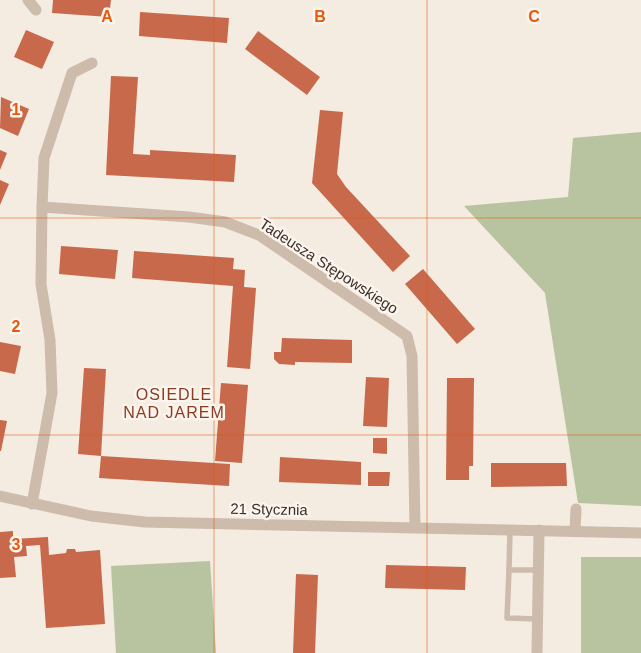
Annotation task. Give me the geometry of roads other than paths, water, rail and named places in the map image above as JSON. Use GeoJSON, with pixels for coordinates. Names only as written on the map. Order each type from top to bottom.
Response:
{"type":"FeatureCollection","features":[{"type":"Feature","properties":{"kind":"street"},"geometry":{"type":"LineString","coordinates":[[28,0],[36,10]]}},
{"type":"Feature","properties":{"kind":"street"},"geometry":{"type":"LineString","coordinates":[[32,504],[52,393],[50,340],[41,284],[44,158],[72,73],[92,63]]}},
{"type":"Feature","properties":{"kind":"street","name":"Tadeusza Stępowskiego"},"geometry":{"type":"LineString","coordinates":[[42,206],[189,217],[225,222],[259,235],[407,336],[412,356],[415,527]]}},
{"type":"Feature","properties":{"kind":"street","name":"21 Stycznia"},"geometry":{"type":"LineString","coordinates":[[0,496],[91,516],[145,522],[641,532]]}},
{"type":"Feature","properties":{"kind":"street"},"geometry":{"type":"LineString","coordinates":[[575,531],[576,509]]}},
{"type":"Feature","properties":{"kind":"street"},"geometry":{"type":"LineString","coordinates":[[537,653],[539,530]]}},
{"type":"Feature","properties":{"kind":"lane"},"geometry":{"type":"LineString","coordinates":[[510,529],[508,618],[538,620]]}},
{"type":"Feature","properties":{"kind":"lane"},"geometry":{"type":"LineString","coordinates":[[509,570],[538,570]]}},
{"type":"Feature","properties":{"kind":"district","name":"OSIEDLE NAD JAREM"},"geometry":{"type":"Point","coordinates":[174,403]}}]}
